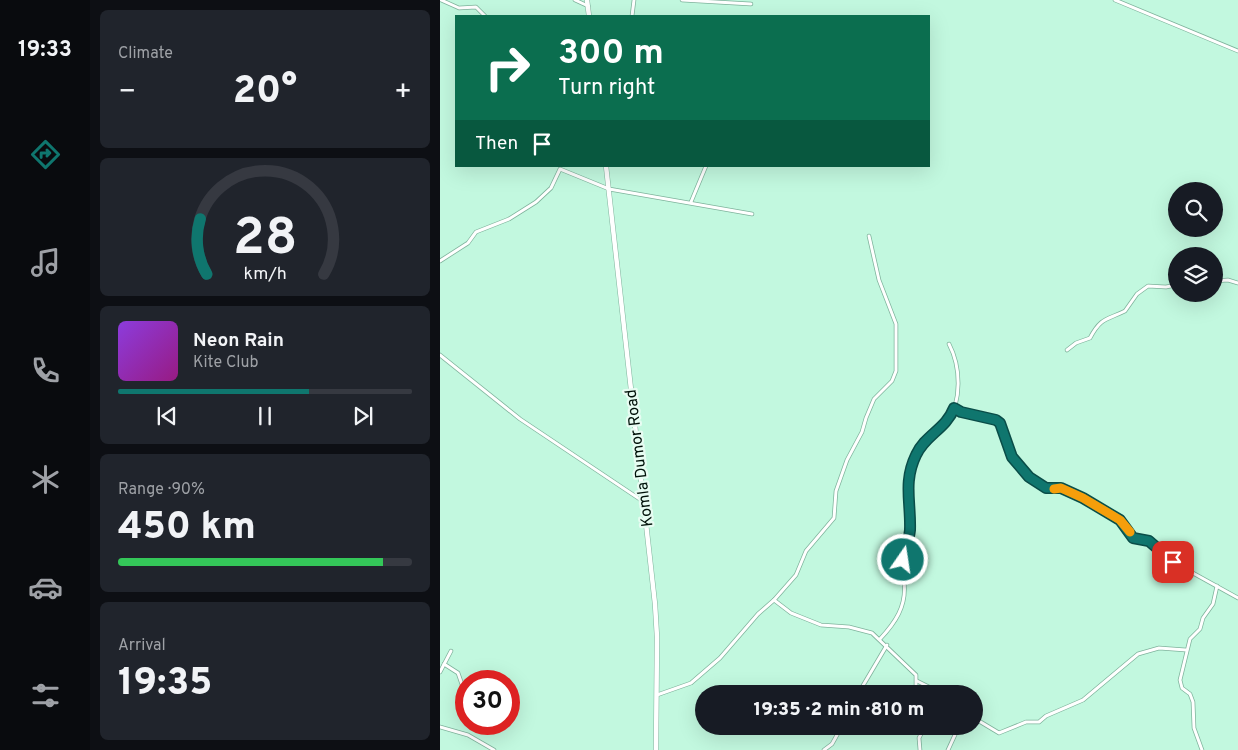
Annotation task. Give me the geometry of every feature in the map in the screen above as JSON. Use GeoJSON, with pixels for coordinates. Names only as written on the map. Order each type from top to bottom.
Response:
{"type":"FeatureCollection","features":[{"type":"Feature","properties":{"kind":"street"},"geometry":{"type":"LineString","coordinates":[[441,0],[459,8],[476,7],[484,15]]}},
{"type":"Feature","properties":{"kind":"street"},"geometry":{"type":"LineString","coordinates":[[575,0],[588,6]]}},
{"type":"Feature","properties":{"kind":"street"},"geometry":{"type":"LineString","coordinates":[[588,0],[589,15]]}},
{"type":"Feature","properties":{"kind":"street"},"geometry":{"type":"LineString","coordinates":[[632,15],[634,0]]}},
{"type":"Feature","properties":{"kind":"street"},"geometry":{"type":"LineString","coordinates":[[682,0],[751,4]]}},
{"type":"Feature","properties":{"kind":"street"},"geometry":{"type":"LineString","coordinates":[[1115,0],[1238,51]]}},
{"type":"Feature","properties":{"kind":"street","name":"Komla Dumor Road"},"geometry":{"type":"LineString","coordinates":[[606,167],[645,503],[657,637],[656,750]]}},
{"type":"Feature","properties":{"kind":"street"},"geometry":{"type":"LineString","coordinates":[[690,202],[706,167]]}},
{"type":"Feature","properties":{"kind":"street"},"geometry":{"type":"LineString","coordinates":[[440,261],[468,243],[476,232],[509,219],[536,202],[551,188],[560,169],[609,189],[752,214]]}},
{"type":"Feature","properties":{"kind":"street"},"geometry":{"type":"LineString","coordinates":[[657,695],[691,683],[720,658],[758,614],[774,600],[796,575],[806,551],[834,518],[836,510],[835,499],[846,460],[862,432],[874,399],[892,381],[896,371],[896,324],[879,280],[869,236]]}},
{"type":"Feature","properties":{"kind":"street"},"geometry":{"type":"LineString","coordinates":[[1223,280],[1238,283]]}},
{"type":"Feature","properties":{"kind":"street"},"geometry":{"type":"LineString","coordinates":[[1067,350],[1076,342],[1090,338],[1096,326],[1110,315],[1125,311],[1137,294],[1148,286],[1168,287]]}},
{"type":"Feature","properties":{"kind":"street"},"geometry":{"type":"LineString","coordinates":[[880,639],[896,621],[902,606],[904,582],[901,565],[910,531],[907,483],[916,452],[926,440],[946,424],[954,408],[958,380],[956,359],[949,344]]}},
{"type":"Feature","properties":{"kind":"street"},"geometry":{"type":"LineString","coordinates":[[440,355],[520,419],[645,503]]}},
{"type":"Feature","properties":{"kind":"street"},"geometry":{"type":"LineString","coordinates":[[954,408],[961,412],[996,420],[1000,423],[1012,457],[1035,481],[1046,488],[1061,488],[1083,498],[1120,520],[1133,538],[1149,541],[1173,562],[1238,598]]}},
{"type":"Feature","properties":{"kind":"street"},"geometry":{"type":"LineString","coordinates":[[1202,750],[1194,728],[1193,702],[1190,694],[1181,684],[1186,650],[1190,638],[1200,629],[1204,618],[1213,604],[1218,586]]}},
{"type":"Feature","properties":{"kind":"street"},"geometry":{"type":"LineString","coordinates":[[774,600],[791,613],[813,622],[866,631],[880,639],[916,675],[917,685]]}},
{"type":"Feature","properties":{"kind":"street"},"geometry":{"type":"LineString","coordinates":[[863,685],[886,645]]}},
{"type":"Feature","properties":{"kind":"street"},"geometry":{"type":"LineString","coordinates":[[983,723],[999,733],[1026,722],[1039,722],[1046,716],[1083,700],[1138,654],[1159,648],[1186,650]]}},
{"type":"Feature","properties":{"kind":"street"},"geometry":{"type":"LineString","coordinates":[[440,672],[451,652]]}},
{"type":"Feature","properties":{"kind":"street"},"geometry":{"type":"LineString","coordinates":[[444,664],[455,672]]}},
{"type":"Feature","properties":{"kind":"street"},"geometry":{"type":"LineString","coordinates":[[917,681],[925,685]]}},
{"type":"Feature","properties":{"kind":"street"},"geometry":{"type":"LineString","coordinates":[[440,727],[468,735],[484,742],[494,750]]}},
{"type":"Feature","properties":{"kind":"street"},"geometry":{"type":"LineString","coordinates":[[824,750],[832,744],[837,735]]}},
{"type":"Feature","properties":{"kind":"street"},"geometry":{"type":"LineString","coordinates":[[920,735],[920,750]]}},
{"type":"Feature","properties":{"kind":"street"},"geometry":{"type":"LineString","coordinates":[[948,750],[955,735]]}},
{"type":"Feature","properties":{"kind":"slow traffic"},"geometry":{"type":"LineString","coordinates":[[1054,489],[1061,488],[1083,498],[1120,520],[1130,532]]}},
{"type":"Feature","properties":{"kind":"route"},"geometry":{"type":"LineString","coordinates":[[903,560],[910,531],[907,483],[916,452],[926,440],[946,424],[954,408],[961,412],[996,420],[1000,423],[1012,457],[1029,477],[1046,488],[1052,490],[1061,488],[1083,498],[1120,520],[1133,538],[1149,541],[1158,551],[1173,562]]}}]}
